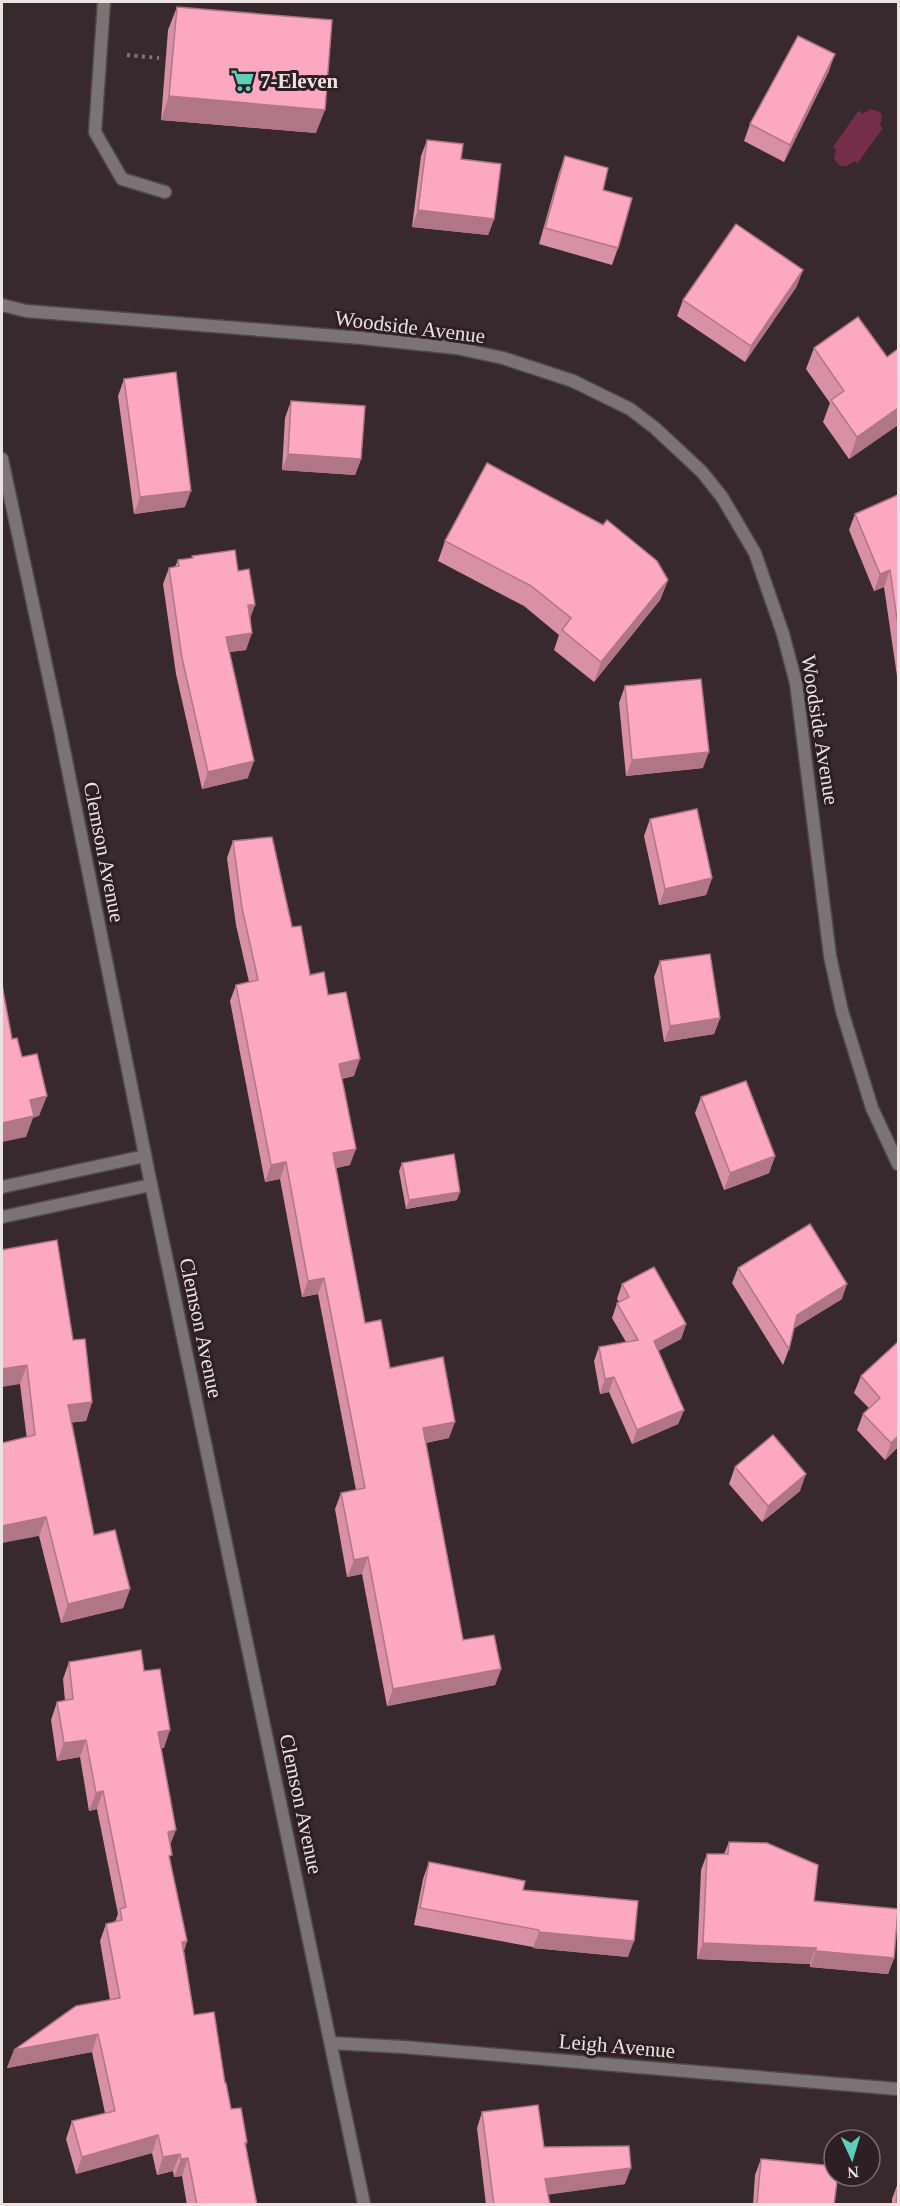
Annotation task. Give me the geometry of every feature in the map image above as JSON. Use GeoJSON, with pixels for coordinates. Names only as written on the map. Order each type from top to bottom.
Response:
{"type":"FeatureCollection","features":[{"type":"Feature","properties":{"kind":"street"},"geometry":{"type":"LineString","coordinates":[[104,2],[95,132],[122,179],[165,192]]}},
{"type":"Feature","properties":{"kind":"street","name":"Woodside Avenue"},"geometry":{"type":"LineString","coordinates":[[2,305],[26,311],[456,348],[502,358],[573,381],[630,410],[656,428],[695,465],[722,497],[755,553],[778,616],[796,683],[826,930],[834,975],[842,1011],[872,1108],[898,1164]]}},
{"type":"Feature","properties":{"kind":"street","name":"Clemson Avenue"},"geometry":{"type":"LineString","coordinates":[[2,459],[364,2205]]}},
{"type":"Feature","properties":{"kind":"street"},"geometry":{"type":"LineString","coordinates":[[2,1186],[145,1156]]}},
{"type":"Feature","properties":{"kind":"street"},"geometry":{"type":"LineString","coordinates":[[2,1217],[151,1185]]}},
{"type":"Feature","properties":{"kind":"street","name":"Leigh Avenue"},"geometry":{"type":"LineString","coordinates":[[332,2043],[403,2047],[898,2090]]}},
{"type":"Feature","properties":{"kind":"shaded area"},"geometry":{"type":"Polygon","coordinates":[[[870,109],[880,112],[882,116],[880,126],[883,128],[857,164],[855,161],[846,166],[840,166],[834,159],[836,150],[833,147],[859,110],[862,114],[870,109]]]}},
{"type":"Feature","properties":{"kind":"building","name":"7-Eleven"},"geometry":{"type":"Polygon","coordinates":[[[177,7],[332,20],[325,110],[169,96],[177,7]]]}},
{"type":"Feature","properties":{"kind":"building"},"geometry":{"type":"Polygon","coordinates":[[[798,36],[835,54],[790,145],[750,124],[798,36]]]}},
{"type":"Feature","properties":{"kind":"building"},"geometry":{"type":"Polygon","coordinates":[[[427,140],[463,144],[461,159],[501,164],[494,219],[418,210],[427,140]]]}},
{"type":"Feature","properties":{"kind":"building"},"geometry":{"type":"Polygon","coordinates":[[[565,156],[608,168],[603,190],[632,198],[618,248],[545,228],[565,156]]]}},
{"type":"Feature","properties":{"kind":"building"},"geometry":{"type":"Polygon","coordinates":[[[736,224],[803,270],[751,346],[683,300],[736,224]]]}},
{"type":"Feature","properties":{"kind":"building"},"geometry":{"type":"Polygon","coordinates":[[[858,317],[887,357],[898,349],[898,408],[857,437],[831,400],[844,391],[814,348],[858,317]]]}},
{"type":"Feature","properties":{"kind":"building"},"geometry":{"type":"Polygon","coordinates":[[[176,372],[191,491],[140,497],[124,379],[176,372]]]}},
{"type":"Feature","properties":{"kind":"building"},"geometry":{"type":"Polygon","coordinates":[[[291,401],[365,406],[361,459],[288,454],[291,401]]]}},
{"type":"Feature","properties":{"kind":"building"},"geometry":{"type":"Polygon","coordinates":[[[487,463],[603,525],[607,520],[657,561],[668,580],[601,662],[562,630],[571,618],[531,586],[445,541],[487,463]]]}},
{"type":"Feature","properties":{"kind":"building"},"geometry":{"type":"Polygon","coordinates":[[[898,495],[898,626],[890,570],[880,574],[855,514],[898,495]]]}},
{"type":"Feature","properties":{"kind":"building"},"geometry":{"type":"Polygon","coordinates":[[[235,550],[238,571],[249,569],[255,605],[248,605],[252,633],[226,637],[254,761],[208,772],[182,658],[169,568],[179,566],[178,560],[193,558],[192,556],[235,550]]]}},
{"type":"Feature","properties":{"kind":"building"},"geometry":{"type":"Polygon","coordinates":[[[701,679],[709,752],[632,760],[625,686],[701,679]]]}},
{"type":"Feature","properties":{"kind":"building"},"geometry":{"type":"Polygon","coordinates":[[[697,809],[712,878],[665,889],[650,819],[697,809]]]}},
{"type":"Feature","properties":{"kind":"building"},"geometry":{"type":"Polygon","coordinates":[[[272,837],[292,927],[301,926],[310,975],[324,972],[328,995],[346,992],[360,1059],[339,1064],[356,1149],[333,1153],[365,1323],[381,1320],[390,1368],[443,1357],[455,1422],[423,1428],[463,1640],[494,1635],[501,1669],[393,1689],[368,1557],[354,1560],[341,1493],[365,1488],[324,1278],[308,1281],[286,1162],[271,1165],[236,985],[258,980],[242,908],[233,841],[272,837]]]}},
{"type":"Feature","properties":{"kind":"building"},"geometry":{"type":"Polygon","coordinates":[[[710,954],[720,1018],[670,1026],[660,961],[710,954]]]}},
{"type":"Feature","properties":{"kind":"building"},"geometry":{"type":"Polygon","coordinates":[[[2,985],[12,1039],[17,1038],[22,1057],[37,1054],[47,1096],[30,1100],[34,1116],[2,1123],[2,985]]]}},
{"type":"Feature","properties":{"kind":"building"},"geometry":{"type":"Polygon","coordinates":[[[746,1081],[775,1156],[730,1173],[701,1097],[746,1081]]]}},
{"type":"Feature","properties":{"kind":"building"},"geometry":{"type":"Polygon","coordinates":[[[454,1154],[460,1192],[409,1200],[402,1163],[454,1154]]]}},
{"type":"Feature","properties":{"kind":"building"},"geometry":{"type":"Polygon","coordinates":[[[810,1224],[847,1284],[797,1315],[789,1349],[738,1268],[810,1224]]]}},
{"type":"Feature","properties":{"kind":"building"},"geometry":{"type":"Polygon","coordinates":[[[57,1240],[73,1340],[85,1339],[92,1402],[68,1405],[94,1535],[115,1530],[130,1589],[68,1604],[46,1517],[2,1526],[2,1443],[35,1435],[27,1365],[2,1369],[2,1250],[57,1240]]]}},
{"type":"Feature","properties":{"kind":"building"},"geometry":{"type":"Polygon","coordinates":[[[654,1267],[686,1324],[654,1341],[684,1410],[637,1430],[614,1377],[605,1379],[599,1347],[638,1340],[617,1303],[629,1297],[622,1284],[654,1267]]]}},
{"type":"Feature","properties":{"kind":"building"},"geometry":{"type":"Polygon","coordinates":[[[898,1342],[898,1436],[891,1443],[863,1414],[880,1398],[861,1376],[898,1342]]]}},
{"type":"Feature","properties":{"kind":"building"},"geometry":{"type":"Polygon","coordinates":[[[773,1435],[806,1474],[768,1506],[735,1467],[773,1435]]]}},
{"type":"Feature","properties":{"kind":"building"},"geometry":{"type":"Polygon","coordinates":[[[141,1650],[144,1671],[160,1669],[170,1730],[158,1732],[176,1830],[168,1832],[172,1855],[169,1856],[187,1941],[182,1942],[194,2015],[214,2012],[231,2109],[241,2108],[257,2205],[197,2205],[188,2158],[181,2159],[180,2154],[163,2157],[158,2135],[82,2157],[72,2121],[115,2111],[98,2034],[14,2050],[76,2006],[120,1998],[106,1924],[122,1920],[120,1909],[126,1907],[103,1791],[96,1793],[86,1740],[64,1743],[57,1702],[73,1699],[69,1662],[141,1650]]]}},
{"type":"Feature","properties":{"kind":"building"},"geometry":{"type":"Polygon","coordinates":[[[729,1842],[767,1843],[818,1865],[814,1901],[898,1909],[894,1958],[816,1951],[816,1948],[703,1943],[707,1854],[728,1854],[729,1842]]]}},
{"type":"Feature","properties":{"kind":"building"},"geometry":{"type":"Polygon","coordinates":[[[429,1862],[525,1881],[523,1890],[638,1901],[634,1941],[539,1932],[539,1930],[420,1908],[429,1862]]]}},
{"type":"Feature","properties":{"kind":"building"},"geometry":{"type":"Polygon","coordinates":[[[538,2105],[544,2147],[629,2146],[631,2168],[545,2179],[550,2205],[494,2205],[482,2112],[538,2105]]]}},
{"type":"Feature","properties":{"kind":"building"},"geometry":{"type":"Polygon","coordinates":[[[761,2159],[822,2165],[822,2188],[836,2188],[834,2205],[757,2205],[761,2159]]]}},
{"type":"Feature","properties":{"kind":"place","name":"7-Eleven"},"geometry":{"type":"Point","coordinates":[242,81]}}]}
